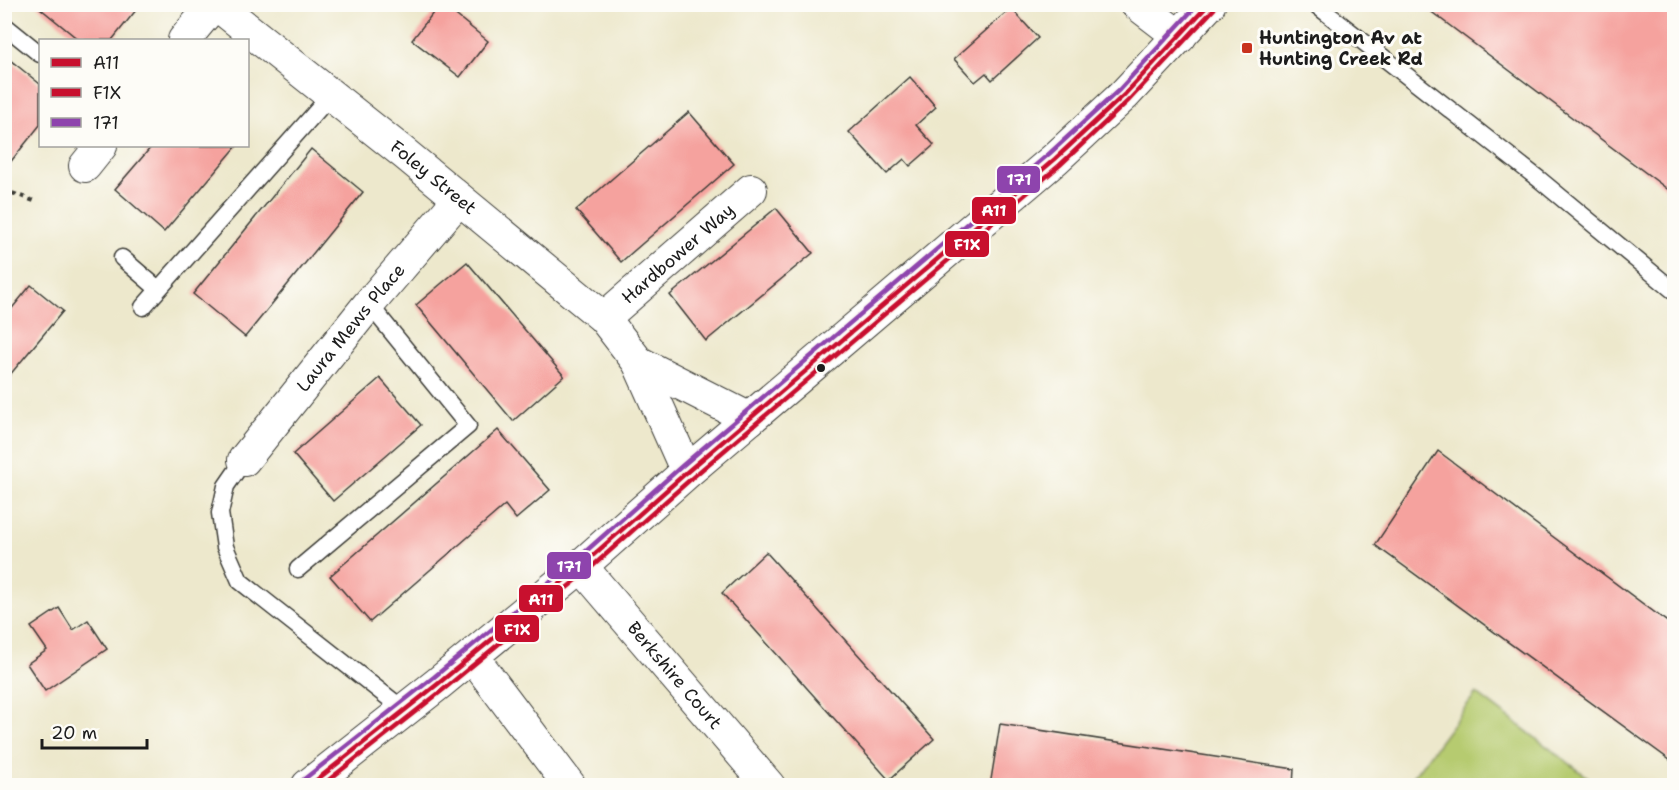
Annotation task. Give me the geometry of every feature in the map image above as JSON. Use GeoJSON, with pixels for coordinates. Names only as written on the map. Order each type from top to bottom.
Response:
{"type":"FeatureCollection","features":[{"type":"Feature","properties":{"kind":"main road"},"geometry":{"type":"LineString","coordinates":[[308,786],[581,566],[687,472],[1055,159],[1124,95],[1209,4]]}},
{"type":"Feature","properties":{"kind":"street"},"geometry":{"type":"LineString","coordinates":[[185,39],[215,4]]}},
{"type":"Feature","properties":{"kind":"street","name":"Foley Street"},"geometry":{"type":"LineString","coordinates":[[215,4],[331,95],[604,318],[638,362],[687,472]]}},
{"type":"Feature","properties":{"kind":"street"},"geometry":{"type":"LineString","coordinates":[[1137,4],[1180,37]]}},
{"type":"Feature","properties":{"kind":"street","name":"Hardbower Way"},"geometry":{"type":"LineString","coordinates":[[604,318],[751,190]]}},
{"type":"Feature","properties":{"kind":"street","name":"Laura Mews Place"},"geometry":{"type":"LineString","coordinates":[[244,460],[369,304],[459,199]]}},
{"type":"Feature","properties":{"kind":"street","name":"Foley Street"},"geometry":{"type":"LineString","coordinates":[[638,362],[750,419]]}},
{"type":"Feature","properties":{"kind":"street","name":"Berkshire Court"},"geometry":{"type":"LineString","coordinates":[[581,566],[769,786]]}},
{"type":"Feature","properties":{"kind":"street"},"geometry":{"type":"LineString","coordinates":[[471,656],[570,786]]}},
{"type":"Feature","properties":{"kind":"lane"},"geometry":{"type":"LineString","coordinates":[[1315,4],[1540,180],[1674,291]]}},
{"type":"Feature","properties":{"kind":"lane"},"geometry":{"type":"LineString","coordinates":[[4,26],[39,53]]}},
{"type":"Feature","properties":{"kind":"lane"},"geometry":{"type":"LineString","coordinates":[[143,307],[331,95]]}},
{"type":"Feature","properties":{"kind":"lane"},"geometry":{"type":"LineString","coordinates":[[122,258],[158,289]]}},
{"type":"Feature","properties":{"kind":"lane"},"geometry":{"type":"LineString","coordinates":[[298,569],[468,426],[369,304]]}},
{"type":"Feature","properties":{"kind":"lane"},"geometry":{"type":"LineString","coordinates":[[244,460],[226,486],[220,513],[225,546],[240,581],[404,710]]}},
{"type":"Feature","properties":{"kind":"path"},"geometry":{"type":"LineString","coordinates":[[4,190],[34,201]]}},
{"type":"Feature","properties":{"kind":"green space"},"geometry":{"type":"Polygon","coordinates":[[[1476,693],[1598,785],[1407,785],[1476,693]]]}},
{"type":"Feature","properties":{"kind":"building"},"geometry":{"type":"Polygon","coordinates":[[[35,4],[141,4],[113,39],[78,39],[35,4]]]}},
{"type":"Feature","properties":{"kind":"building"},"geometry":{"type":"Polygon","coordinates":[[[440,4],[488,41],[460,77],[412,40],[440,4]]]}},
{"type":"Feature","properties":{"kind":"building"},"geometry":{"type":"Polygon","coordinates":[[[1421,4],[1674,4],[1674,194],[1421,4]]]}},
{"type":"Feature","properties":{"kind":"building"},"geometry":{"type":"Polygon","coordinates":[[[1011,8],[1038,38],[992,80],[986,73],[975,82],[954,59],[1011,8]]]}},
{"type":"Feature","properties":{"kind":"building"},"geometry":{"type":"Polygon","coordinates":[[[4,55],[39,83],[39,126],[4,170],[4,55]]]}},
{"type":"Feature","properties":{"kind":"building"},"geometry":{"type":"Polygon","coordinates":[[[910,77],[936,107],[916,125],[934,145],[910,166],[904,159],[887,174],[849,132],[910,77]]]}},
{"type":"Feature","properties":{"kind":"building"},"geometry":{"type":"Polygon","coordinates":[[[689,112],[734,164],[621,262],[576,210],[689,112]]]}},
{"type":"Feature","properties":{"kind":"building"},"geometry":{"type":"Polygon","coordinates":[[[151,147],[236,147],[164,232],[115,189],[151,147]]]}},
{"type":"Feature","properties":{"kind":"building"},"geometry":{"type":"Polygon","coordinates":[[[311,149],[363,192],[245,337],[193,294],[311,149]]]}},
{"type":"Feature","properties":{"kind":"building"},"geometry":{"type":"Polygon","coordinates":[[[776,208],[813,253],[706,341],[670,295],[776,208]]]}},
{"type":"Feature","properties":{"kind":"building"},"geometry":{"type":"Polygon","coordinates":[[[467,262],[564,376],[513,421],[416,305],[467,262]]]}},
{"type":"Feature","properties":{"kind":"building"},"geometry":{"type":"Polygon","coordinates":[[[31,285],[63,311],[4,382],[4,318],[31,285]]]}},
{"type":"Feature","properties":{"kind":"building"},"geometry":{"type":"Polygon","coordinates":[[[380,378],[421,425],[333,501],[293,454],[380,378]]]}},
{"type":"Feature","properties":{"kind":"building"},"geometry":{"type":"Polygon","coordinates":[[[498,430],[550,490],[516,519],[505,505],[370,622],[330,576],[498,430]]]}},
{"type":"Feature","properties":{"kind":"building"},"geometry":{"type":"Polygon","coordinates":[[[1438,451],[1674,627],[1674,763],[1375,545],[1438,451]]]}},
{"type":"Feature","properties":{"kind":"building"},"geometry":{"type":"Polygon","coordinates":[[[766,552],[934,739],[889,780],[722,593],[766,552]]]}},
{"type":"Feature","properties":{"kind":"building"},"geometry":{"type":"Polygon","coordinates":[[[59,608],[73,630],[88,620],[107,649],[45,691],[27,664],[47,650],[31,627],[59,608]]]}},
{"type":"Feature","properties":{"kind":"building"},"geometry":{"type":"Polygon","coordinates":[[[1000,724],[1294,769],[1293,786],[990,786],[1000,724]]]}},
{"type":"Feature","properties":{"kind":"transit line","name":"171"},"geometry":{"type":"LineString","coordinates":[[303,780],[434,677],[576,560],[682,466],[1050,153],[1119,90],[1198,4]]}},
{"type":"Feature","properties":{"kind":"transit line","name":"A11"},"geometry":{"type":"LineString","coordinates":[[309,786],[581,566],[687,472],[1055,159],[1124,95],[1209,4]]}},
{"type":"Feature","properties":{"kind":"transit line","name":"F1X"},"geometry":{"type":"LineString","coordinates":[[321,786],[444,689],[586,572],[692,478],[1060,165],[1129,100],[1214,9]]}},
{"type":"Feature","properties":{"kind":"place","name":"Huntington Av at Hunting Creek Rd"},"geometry":{"type":"Point","coordinates":[1247,48]}}]}
